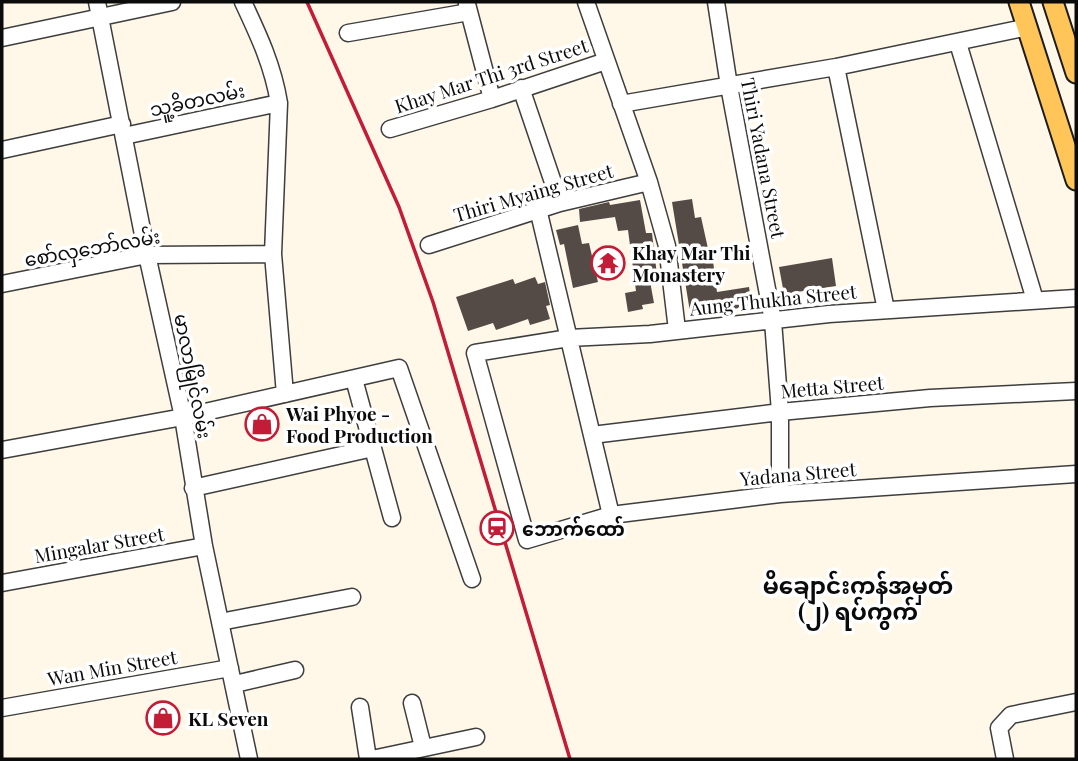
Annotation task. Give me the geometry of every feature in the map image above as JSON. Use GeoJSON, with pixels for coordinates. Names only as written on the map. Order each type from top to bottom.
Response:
{"type":"FeatureCollection","features":[{"type":"Feature","properties":{"kind":"main road"},"geometry":{"type":"LineString","coordinates":[[1019,2],[1076,180]]}},
{"type":"Feature","properties":{"kind":"main road"},"geometry":{"type":"LineString","coordinates":[[1053,2],[1070,35],[1076,73]]}},
{"type":"Feature","properties":{"kind":"street"},"geometry":{"type":"LineString","coordinates":[[2,38],[99,9],[172,2]]}},
{"type":"Feature","properties":{"kind":"street"},"geometry":{"type":"LineString","coordinates":[[243,2],[268,56],[279,103],[273,254],[285,394]]}},
{"type":"Feature","properties":{"kind":"street"},"geometry":{"type":"LineString","coordinates":[[586,2],[649,182],[667,246],[677,330]]}},
{"type":"Feature","properties":{"kind":"street","name":"Thiri Yadana Street"},"geometry":{"type":"LineString","coordinates":[[716,2],[773,321],[780,412],[780,495]]}},
{"type":"Feature","properties":{"kind":"street"},"geometry":{"type":"LineString","coordinates":[[348,33],[468,7],[492,99]]}},
{"type":"Feature","properties":{"kind":"street","name":"မာလာမြိုင်လမ်း"},"geometry":{"type":"LineString","coordinates":[[99,9],[147,255],[183,417],[204,546],[249,759]]}},
{"type":"Feature","properties":{"kind":"street"},"geometry":{"type":"LineString","coordinates":[[621,104],[836,67],[1028,27]]}},
{"type":"Feature","properties":{"kind":"street"},"geometry":{"type":"LineString","coordinates":[[958,43],[1035,300]]}},
{"type":"Feature","properties":{"kind":"street","name":"Khay Mar Thi 3rd Street"},"geometry":{"type":"LineString","coordinates":[[390,129],[606,61]]}},
{"type":"Feature","properties":{"kind":"street"},"geometry":{"type":"LineString","coordinates":[[836,67],[886,310]]}},
{"type":"Feature","properties":{"kind":"street"},"geometry":{"type":"LineString","coordinates":[[520,88],[560,203]]}},
{"type":"Feature","properties":{"kind":"street","name":"သူ့ခိတလမ်း"},"geometry":{"type":"LineString","coordinates":[[2,150],[279,103]]}},
{"type":"Feature","properties":{"kind":"street","name":"Thiri Myaing Street"},"geometry":{"type":"LineString","coordinates":[[429,245],[538,209],[649,182]]}},
{"type":"Feature","properties":{"kind":"street"},"geometry":{"type":"LineString","coordinates":[[538,209],[611,515]]}},
{"type":"Feature","properties":{"kind":"street","name":"စော်လှဘော်လမ်း"},"geometry":{"type":"LineString","coordinates":[[2,284],[147,255],[273,254]]}},
{"type":"Feature","properties":{"kind":"street","name":"Aung Thukha Street"},"geometry":{"type":"LineString","coordinates":[[527,540],[475,353],[569,338],[886,310],[1076,298]]}},
{"type":"Feature","properties":{"kind":"street"},"geometry":{"type":"LineString","coordinates":[[2,450],[183,417],[395,368],[402,372],[472,579]]}},
{"type":"Feature","properties":{"kind":"street"},"geometry":{"type":"LineString","coordinates":[[354,379],[392,518]]}},
{"type":"Feature","properties":{"kind":"street","name":"Metta Street"},"geometry":{"type":"LineString","coordinates":[[592,435],[780,412],[930,398],[1076,390]]}},
{"type":"Feature","properties":{"kind":"street"},"geometry":{"type":"LineString","coordinates":[[193,488],[373,448]]}},
{"type":"Feature","properties":{"kind":"street","name":"Yadana Street"},"geometry":{"type":"LineString","coordinates":[[527,540],[611,515],[780,495],[1076,474]]}},
{"type":"Feature","properties":{"kind":"street","name":"Mingalar Street"},"geometry":{"type":"LineString","coordinates":[[2,583],[204,546]]}},
{"type":"Feature","properties":{"kind":"street"},"geometry":{"type":"LineString","coordinates":[[220,622],[352,597]]}},
{"type":"Feature","properties":{"kind":"street","name":"Wan Min Street"},"geometry":{"type":"LineString","coordinates":[[2,708],[230,668]]}},
{"type":"Feature","properties":{"kind":"street"},"geometry":{"type":"LineString","coordinates":[[235,684],[295,670]]}},
{"type":"Feature","properties":{"kind":"street"},"geometry":{"type":"LineString","coordinates":[[1005,759],[999,728],[1011,715],[1076,702]]}},
{"type":"Feature","properties":{"kind":"street"},"geometry":{"type":"LineString","coordinates":[[412,703],[423,747]]}},
{"type":"Feature","properties":{"kind":"street"},"geometry":{"type":"LineString","coordinates":[[360,707],[370,759],[476,737]]}},
{"type":"Feature","properties":{"kind":"building"},"geometry":{"type":"Polygon","coordinates":[[[692,199],[695,218],[701,217],[711,262],[713,261],[717,292],[749,287],[752,306],[691,318],[672,202],[692,199]]]}},
{"type":"Feature","properties":{"kind":"building"},"geometry":{"type":"Polygon","coordinates":[[[640,200],[646,233],[652,233],[657,275],[649,276],[654,303],[628,312],[625,293],[636,291],[628,230],[618,231],[615,217],[580,222],[579,209],[609,202],[610,205],[640,200]]]}},
{"type":"Feature","properties":{"kind":"building"},"geometry":{"type":"Polygon","coordinates":[[[578,225],[582,244],[589,243],[598,282],[573,288],[564,244],[560,245],[556,230],[578,225]]]}},
{"type":"Feature","properties":{"kind":"building"},"geometry":{"type":"Polygon","coordinates":[[[832,258],[836,286],[784,294],[779,267],[832,258]]]}},
{"type":"Feature","properties":{"kind":"building"},"geometry":{"type":"Polygon","coordinates":[[[535,277],[538,284],[545,282],[550,305],[546,306],[550,319],[530,325],[528,319],[496,330],[493,323],[468,331],[456,297],[513,279],[515,284],[535,277]]]}},
{"type":"Feature","properties":{"kind":"railway"},"geometry":{"type":"LineString","coordinates":[[307,2],[399,207],[433,302],[570,759]]}},
{"type":"Feature","properties":{"kind":"place","name":"Khay Mar Thi Monastery"},"geometry":{"type":"Point","coordinates":[608,263]}},
{"type":"Feature","properties":{"kind":"place","name":"Wai Phyoe - Food Production"},"geometry":{"type":"Point","coordinates":[262,424]}},
{"type":"Feature","properties":{"kind":"place","name":"ဘောက်ထော်"},"geometry":{"type":"Point","coordinates":[497,528]}},
{"type":"Feature","properties":{"kind":"place","name":"KL Seven"},"geometry":{"type":"Point","coordinates":[163,718]}},
{"type":"Feature","properties":{"kind":"district","name":"မိချောင်းကန်အမှတ် (၂) ရပ်ကွက်"},"geometry":{"type":"Point","coordinates":[858,597]}}]}
